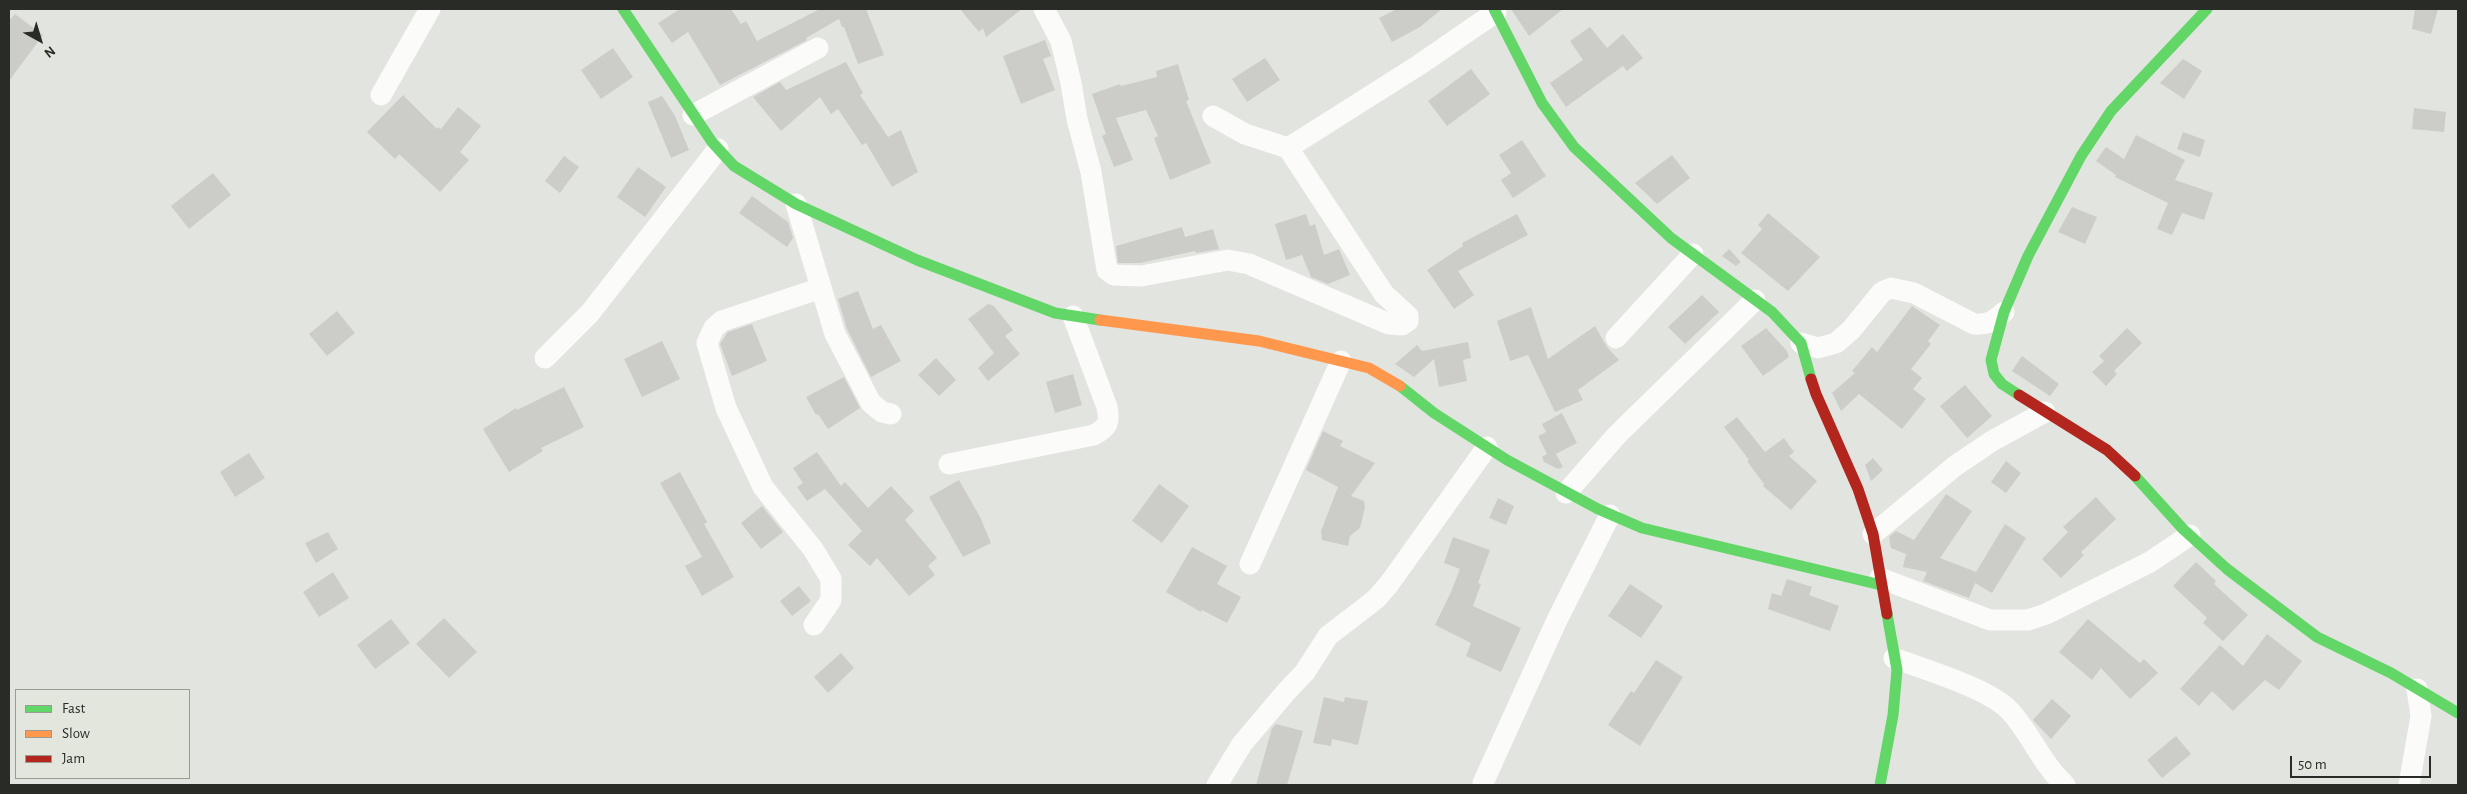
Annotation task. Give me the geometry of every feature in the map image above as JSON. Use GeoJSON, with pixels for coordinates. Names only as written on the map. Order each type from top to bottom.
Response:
{"type":"FeatureCollection","features":[{"type":"Feature","properties":{"kind":"street"},"geometry":{"type":"LineString","coordinates":[[381,95],[430,9]]}},
{"type":"Feature","properties":{"kind":"street"},"geometry":{"type":"LineString","coordinates":[[622,9],[718,149],[734,166],[796,204],[917,260],[1054,313],[1202,335],[1260,341],[1341,361],[1382,374],[1434,412],[1487,447],[1566,493],[1642,528],[1881,582],[1990,620],[2028,620],[2046,614],[2150,562],[2190,535]]}},
{"type":"Feature","properties":{"kind":"street"},"geometry":{"type":"LineString","coordinates":[[1044,9],[1061,41],[1071,83],[1096,201],[1106,270],[1114,276],[1141,276],[1228,260],[1249,264],[1389,324],[1402,325],[1408,321],[1408,316],[1384,294],[1288,148],[1245,134],[1213,116]]}},
{"type":"Feature","properties":{"kind":"street"},"geometry":{"type":"LineString","coordinates":[[2207,9],[2111,111],[2081,156],[2028,256],[2004,312],[1991,360],[1991,368],[2002,384],[2107,450],[2124,464],[2190,535],[2227,569],[2317,637],[2391,673],[2458,713]]}},
{"type":"Feature","properties":{"kind":"street"},"geometry":{"type":"LineString","coordinates":[[1288,148],[1403,76],[1495,11],[1542,103],[1574,147],[1671,238],[1755,300],[1787,327],[1801,343],[1816,394],[1858,489],[1873,534],[1897,670],[1893,715],[1880,785]]}},
{"type":"Feature","properties":{"kind":"street"},"geometry":{"type":"LineString","coordinates":[[693,115],[818,48]]}},
{"type":"Feature","properties":{"kind":"street"},"geometry":{"type":"LineString","coordinates":[[545,358],[590,313],[718,149]]}},
{"type":"Feature","properties":{"kind":"street"},"geometry":{"type":"LineString","coordinates":[[796,204],[835,334],[871,403],[882,412],[891,414]]}},
{"type":"Feature","properties":{"kind":"street"},"geometry":{"type":"LineString","coordinates":[[1616,338],[1693,254]]}},
{"type":"Feature","properties":{"kind":"street"},"geometry":{"type":"LineString","coordinates":[[814,625],[831,600],[831,579],[813,549],[763,487],[726,408],[707,343],[714,328],[722,321],[821,288]]}},
{"type":"Feature","properties":{"kind":"street"},"geometry":{"type":"LineString","coordinates":[[1801,343],[1818,348],[1836,344],[1851,330],[1882,292],[1891,288],[1914,292],[1974,324],[1993,322],[2004,312]]}},
{"type":"Feature","properties":{"kind":"street"},"geometry":{"type":"LineString","coordinates":[[1566,493],[1611,442],[1755,300]]}},
{"type":"Feature","properties":{"kind":"street"},"geometry":{"type":"LineString","coordinates":[[949,464],[1094,435],[1106,428],[1110,421],[1106,407],[1073,316]]}},
{"type":"Feature","properties":{"kind":"street"},"geometry":{"type":"LineString","coordinates":[[1250,564],[1341,361]]}},
{"type":"Feature","properties":{"kind":"street"},"geometry":{"type":"LineString","coordinates":[[1873,534],[1954,466],[1992,441],[2045,412]]}},
{"type":"Feature","properties":{"kind":"street"},"geometry":{"type":"LineString","coordinates":[[1217,785],[1242,744],[1305,672],[1328,636],[1376,599],[1389,584],[1487,447]]}},
{"type":"Feature","properties":{"kind":"street"},"geometry":{"type":"LineString","coordinates":[[1483,783],[1557,620],[1610,514]]}},
{"type":"Feature","properties":{"kind":"street"},"geometry":{"type":"LineString","coordinates":[[1894,658],[1993,697],[2010,710],[2054,775],[2065,785]]}},
{"type":"Feature","properties":{"kind":"street"},"geometry":{"type":"LineString","coordinates":[[2409,785],[2421,716],[2417,688]]}},
{"type":"Feature","properties":{"kind":"building"},"geometry":{"type":"Polygon","coordinates":[[[680,9],[731,9],[741,24],[746,21],[757,41],[820,9],[866,9],[884,55],[858,64],[839,19],[806,38],[807,40],[720,85],[688,32],[672,43],[658,23],[680,9]]]}},
{"type":"Feature","properties":{"kind":"building"},"geometry":{"type":"Polygon","coordinates":[[[960,9],[1022,9],[986,37],[983,28],[979,32],[960,9]]]}},
{"type":"Feature","properties":{"kind":"building"},"geometry":{"type":"Polygon","coordinates":[[[1397,9],[1442,9],[1420,27],[1392,42],[1379,18],[1397,9]]]}},
{"type":"Feature","properties":{"kind":"building"},"geometry":{"type":"Polygon","coordinates":[[[1511,9],[1563,9],[1529,36],[1511,9]]]}},
{"type":"Feature","properties":{"kind":"building"},"geometry":{"type":"Polygon","coordinates":[[[2415,9],[2438,9],[2431,34],[2412,29],[2415,9]]]}},
{"type":"Feature","properties":{"kind":"building"},"geometry":{"type":"Polygon","coordinates":[[[15,14],[43,35],[9,81],[9,21],[15,14]]]}},
{"type":"Feature","properties":{"kind":"building"},"geometry":{"type":"Polygon","coordinates":[[[1590,27],[1607,48],[1623,34],[1643,58],[1627,71],[1623,66],[1566,107],[1550,83],[1583,60],[1570,41],[1590,27]]]}},
{"type":"Feature","properties":{"kind":"building"},"geometry":{"type":"Polygon","coordinates":[[[1045,40],[1051,56],[1043,59],[1055,90],[1021,104],[1003,56],[1045,40]]]}},
{"type":"Feature","properties":{"kind":"building"},"geometry":{"type":"Polygon","coordinates":[[[613,48],[633,77],[601,99],[581,70],[613,48]]]}},
{"type":"Feature","properties":{"kind":"building"},"geometry":{"type":"Polygon","coordinates":[[[1265,58],[1280,80],[1247,102],[1232,79],[1265,58]]]}},
{"type":"Feature","properties":{"kind":"building"},"geometry":{"type":"Polygon","coordinates":[[[2183,59],[2202,71],[2184,99],[2160,83],[2183,59]]]}},
{"type":"Feature","properties":{"kind":"building"},"geometry":{"type":"Polygon","coordinates":[[[846,62],[863,93],[860,95],[888,137],[901,130],[918,172],[892,187],[866,143],[862,145],[838,109],[831,114],[820,97],[781,131],[753,97],[780,82],[786,90],[846,62]]]}},
{"type":"Feature","properties":{"kind":"building"},"geometry":{"type":"Polygon","coordinates":[[[1178,64],[1189,100],[1186,101],[1211,163],[1170,180],[1154,138],[1158,136],[1146,110],[1116,118],[1133,160],[1114,167],[1102,136],[1106,134],[1092,94],[1120,84],[1121,86],[1157,77],[1156,71],[1178,64]]]}},
{"type":"Feature","properties":{"kind":"building"},"geometry":{"type":"Polygon","coordinates":[[[1471,69],[1490,94],[1447,126],[1428,101],[1471,69]]]}},
{"type":"Feature","properties":{"kind":"building"},"geometry":{"type":"Polygon","coordinates":[[[403,95],[437,129],[438,127],[441,129],[458,107],[481,126],[460,152],[469,160],[440,192],[399,154],[395,159],[367,132],[403,95]]]}},
{"type":"Feature","properties":{"kind":"building"},"geometry":{"type":"Polygon","coordinates":[[[662,96],[675,116],[689,150],[671,158],[648,102],[662,96]]]}},
{"type":"Feature","properties":{"kind":"building"},"geometry":{"type":"Polygon","coordinates":[[[2414,108],[2446,112],[2444,132],[2412,129],[2414,108]]]}},
{"type":"Feature","properties":{"kind":"building"},"geometry":{"type":"Polygon","coordinates":[[[2183,132],[2205,140],[2200,157],[2177,149],[2183,132]]]}},
{"type":"Feature","properties":{"kind":"building"},"geometry":{"type":"Polygon","coordinates":[[[2136,135],[2185,160],[2175,180],[2213,193],[2204,220],[2182,213],[2172,235],[2157,229],[2168,203],[2115,177],[2116,175],[2096,161],[2106,147],[2124,159],[2136,135]]]}},
{"type":"Feature","properties":{"kind":"building"},"geometry":{"type":"Polygon","coordinates":[[[1522,140],[1546,176],[1513,198],[1501,180],[1511,173],[1499,155],[1522,140]]]}},
{"type":"Feature","properties":{"kind":"building"},"geometry":{"type":"Polygon","coordinates":[[[1672,155],[1690,178],[1657,204],[1635,183],[1672,155]]]}},
{"type":"Feature","properties":{"kind":"building"},"geometry":{"type":"Polygon","coordinates":[[[564,156],[579,167],[560,193],[545,181],[564,156]]]}},
{"type":"Feature","properties":{"kind":"building"},"geometry":{"type":"Polygon","coordinates":[[[638,167],[666,187],[645,217],[617,197],[638,167]]]}},
{"type":"Feature","properties":{"kind":"building"},"geometry":{"type":"Polygon","coordinates":[[[213,173],[231,195],[189,229],[171,206],[213,173]]]}},
{"type":"Feature","properties":{"kind":"building"},"geometry":{"type":"Polygon","coordinates":[[[752,196],[788,222],[793,238],[787,247],[739,213],[752,196]]]}},
{"type":"Feature","properties":{"kind":"building"},"geometry":{"type":"Polygon","coordinates":[[[2072,207],[2097,217],[2085,244],[2058,232],[2072,207]]]}},
{"type":"Feature","properties":{"kind":"building"},"geometry":{"type":"Polygon","coordinates":[[[1768,213],[1820,257],[1788,291],[1741,253],[1762,229],[1758,225],[1768,213]]]}},
{"type":"Feature","properties":{"kind":"building"},"geometry":{"type":"Polygon","coordinates":[[[1306,214],[1310,226],[1315,224],[1324,255],[1339,249],[1350,275],[1328,284],[1311,277],[1302,255],[1286,260],[1275,224],[1306,214]]]}},
{"type":"Feature","properties":{"kind":"building"},"geometry":{"type":"Polygon","coordinates":[[[1517,214],[1528,235],[1458,271],[1474,295],[1454,309],[1427,270],[1463,246],[1462,243],[1517,214]]]}},
{"type":"Feature","properties":{"kind":"building"},"geometry":{"type":"Polygon","coordinates":[[[1182,227],[1185,237],[1213,229],[1219,249],[1196,253],[1195,251],[1140,263],[1118,263],[1116,246],[1182,227]]]}},
{"type":"Feature","properties":{"kind":"building"},"geometry":{"type":"Polygon","coordinates":[[[1729,249],[1741,262],[1736,266],[1722,256],[1729,249]]]}},
{"type":"Feature","properties":{"kind":"building"},"geometry":{"type":"Polygon","coordinates":[[[858,291],[873,329],[881,325],[901,361],[871,377],[847,329],[838,299],[858,291]]]}},
{"type":"Feature","properties":{"kind":"building"},"geometry":{"type":"Polygon","coordinates":[[[1702,295],[1719,312],[1685,344],[1668,327],[1702,295]]]}},
{"type":"Feature","properties":{"kind":"building"},"geometry":{"type":"Polygon","coordinates":[[[988,304],[994,306],[1013,330],[1005,336],[1020,354],[988,381],[978,368],[994,353],[968,319],[988,304]]]}},
{"type":"Feature","properties":{"kind":"building"},"geometry":{"type":"Polygon","coordinates":[[[1912,306],[1940,325],[1928,341],[1931,344],[1911,369],[1922,378],[1913,389],[1926,399],[1902,429],[1859,394],[1841,411],[1832,393],[1855,373],[1852,371],[1872,347],[1877,352],[1912,306]]]}},
{"type":"Feature","properties":{"kind":"building"},"geometry":{"type":"Polygon","coordinates":[[[1531,307],[1548,359],[1595,326],[1607,347],[1619,360],[1578,390],[1583,400],[1555,412],[1528,355],[1510,361],[1497,321],[1531,307]]]}},
{"type":"Feature","properties":{"kind":"building"},"geometry":{"type":"Polygon","coordinates":[[[337,311],[355,333],[327,356],[309,334],[337,311]]]}},
{"type":"Feature","properties":{"kind":"building"},"geometry":{"type":"Polygon","coordinates":[[[752,324],[767,361],[732,376],[720,344],[728,332],[752,324]]]}},
{"type":"Feature","properties":{"kind":"building"},"geometry":{"type":"Polygon","coordinates":[[[1766,328],[1787,351],[1789,357],[1763,376],[1741,346],[1766,328]]]}},
{"type":"Feature","properties":{"kind":"building"},"geometry":{"type":"Polygon","coordinates":[[[2127,328],[2142,343],[2114,371],[2117,374],[2106,386],[2092,372],[2104,361],[2099,356],[2127,328]]]}},
{"type":"Feature","properties":{"kind":"building"},"geometry":{"type":"Polygon","coordinates":[[[662,341],[680,379],[642,397],[624,359],[662,341]]]}},
{"type":"Feature","properties":{"kind":"building"},"geometry":{"type":"Polygon","coordinates":[[[1468,342],[1471,358],[1463,360],[1467,381],[1439,387],[1434,359],[1414,377],[1395,364],[1417,345],[1422,351],[1468,342]]]}},
{"type":"Feature","properties":{"kind":"building"},"geometry":{"type":"Polygon","coordinates":[[[2022,356],[2059,384],[2050,396],[2012,371],[2022,356]]]}},
{"type":"Feature","properties":{"kind":"building"},"geometry":{"type":"Polygon","coordinates":[[[936,358],[956,380],[939,396],[918,375],[936,358]]]}},
{"type":"Feature","properties":{"kind":"building"},"geometry":{"type":"Polygon","coordinates":[[[1073,374],[1082,405],[1055,413],[1046,382],[1073,374]]]}},
{"type":"Feature","properties":{"kind":"building"},"geometry":{"type":"Polygon","coordinates":[[[844,377],[860,408],[828,429],[818,414],[816,415],[806,397],[844,377]]]}},
{"type":"Feature","properties":{"kind":"building"},"geometry":{"type":"Polygon","coordinates":[[[1965,385],[1992,416],[1967,438],[1940,406],[1965,385]]]}},
{"type":"Feature","properties":{"kind":"building"},"geometry":{"type":"Polygon","coordinates":[[[564,387],[584,427],[541,448],[543,451],[509,472],[483,429],[516,408],[517,410],[564,387]]]}},
{"type":"Feature","properties":{"kind":"building"},"geometry":{"type":"Polygon","coordinates":[[[1562,413],[1577,443],[1556,454],[1563,467],[1558,469],[1544,462],[1542,457],[1547,454],[1538,436],[1546,432],[1542,424],[1562,413]]]}},
{"type":"Feature","properties":{"kind":"building"},"geometry":{"type":"Polygon","coordinates":[[[1737,417],[1765,452],[1784,438],[1794,452],[1789,456],[1817,481],[1791,510],[1763,486],[1764,484],[1747,461],[1749,460],[1724,427],[1737,417]]]}},
{"type":"Feature","properties":{"kind":"building"},"geometry":{"type":"Polygon","coordinates":[[[1323,431],[1343,441],[1340,446],[1375,463],[1351,496],[1364,501],[1365,507],[1360,528],[1350,536],[1348,546],[1322,540],[1321,531],[1338,487],[1306,470],[1323,431]]]}},
{"type":"Feature","properties":{"kind":"building"},"geometry":{"type":"Polygon","coordinates":[[[817,452],[841,486],[845,482],[868,508],[891,486],[914,511],[905,520],[937,558],[928,566],[935,575],[909,596],[877,558],[870,566],[848,545],[862,531],[825,489],[807,501],[797,487],[803,483],[793,468],[817,452]]]}},
{"type":"Feature","properties":{"kind":"building"},"geometry":{"type":"Polygon","coordinates":[[[249,453],[265,478],[235,497],[220,472],[249,453]]]}},
{"type":"Feature","properties":{"kind":"building"},"geometry":{"type":"Polygon","coordinates":[[[1873,458],[1883,470],[1871,481],[1865,465],[1873,458]]]}},
{"type":"Feature","properties":{"kind":"building"},"geometry":{"type":"Polygon","coordinates":[[[2006,461],[2021,473],[2006,493],[1991,482],[2006,461]]]}},
{"type":"Feature","properties":{"kind":"building"},"geometry":{"type":"Polygon","coordinates":[[[680,472],[707,522],[704,524],[734,577],[702,596],[685,566],[702,557],[660,483],[680,472]]]}},
{"type":"Feature","properties":{"kind":"building"},"geometry":{"type":"Polygon","coordinates":[[[959,480],[980,517],[991,543],[963,557],[929,497],[959,480]]]}},
{"type":"Feature","properties":{"kind":"building"},"geometry":{"type":"Polygon","coordinates":[[[1159,484],[1189,506],[1162,543],[1132,521],[1159,484]]]}},
{"type":"Feature","properties":{"kind":"building"},"geometry":{"type":"Polygon","coordinates":[[[1946,494],[1972,511],[1940,558],[1976,572],[2005,524],[2026,538],[1992,593],[1975,583],[1969,598],[1923,581],[1927,572],[1903,567],[1906,554],[1891,548],[1889,537],[1896,531],[1914,540],[1946,494]]]}},
{"type":"Feature","properties":{"kind":"building"},"geometry":{"type":"Polygon","coordinates":[[[2096,497],[2116,519],[2081,552],[2084,555],[2061,578],[2042,559],[2068,532],[2063,527],[2096,497]]]}},
{"type":"Feature","properties":{"kind":"building"},"geometry":{"type":"Polygon","coordinates":[[[1498,498],[1514,506],[1506,525],[1489,518],[1498,498]]]}},
{"type":"Feature","properties":{"kind":"building"},"geometry":{"type":"Polygon","coordinates":[[[762,506],[783,532],[761,549],[741,523],[762,506]]]}},
{"type":"Feature","properties":{"kind":"building"},"geometry":{"type":"Polygon","coordinates":[[[328,532],[338,549],[316,563],[305,543],[328,532]]]}},
{"type":"Feature","properties":{"kind":"building"},"geometry":{"type":"Polygon","coordinates":[[[1453,537],[1490,550],[1478,583],[1481,584],[1473,606],[1521,628],[1501,672],[1466,656],[1471,643],[1435,625],[1460,569],[1444,563],[1453,537]]]}},
{"type":"Feature","properties":{"kind":"building"},"geometry":{"type":"Polygon","coordinates":[[[1192,547],[1227,566],[1217,584],[1241,597],[1227,623],[1202,610],[1201,612],[1166,592],[1192,547]]]}},
{"type":"Feature","properties":{"kind":"building"},"geometry":{"type":"Polygon","coordinates":[[[2196,562],[2216,581],[2214,584],[2248,615],[2223,641],[2203,623],[2207,618],[2173,586],[2196,562]]]}},
{"type":"Feature","properties":{"kind":"building"},"geometry":{"type":"Polygon","coordinates":[[[333,572],[349,598],[319,617],[303,592],[333,572]]]}},
{"type":"Feature","properties":{"kind":"building"},"geometry":{"type":"Polygon","coordinates":[[[1787,579],[1812,587],[1809,595],[1839,606],[1830,631],[1768,609],[1772,593],[1781,596],[1787,579]]]}},
{"type":"Feature","properties":{"kind":"building"},"geometry":{"type":"Polygon","coordinates":[[[1630,584],[1663,606],[1641,638],[1608,616],[1630,584]]]}},
{"type":"Feature","properties":{"kind":"building"},"geometry":{"type":"Polygon","coordinates":[[[799,586],[811,601],[792,616],[780,601],[799,586]]]}},
{"type":"Feature","properties":{"kind":"building"},"geometry":{"type":"Polygon","coordinates":[[[444,618],[477,652],[449,678],[416,644],[444,618]]]}},
{"type":"Feature","properties":{"kind":"building"},"geometry":{"type":"Polygon","coordinates":[[[391,619],[410,643],[375,669],[357,645],[391,619]]]}},
{"type":"Feature","properties":{"kind":"building"},"geometry":{"type":"Polygon","coordinates":[[[2088,619],[2140,663],[2144,659],[2158,673],[2130,699],[2101,668],[2092,680],[2059,652],[2088,619]]]}},
{"type":"Feature","properties":{"kind":"building"},"geometry":{"type":"Polygon","coordinates":[[[2267,634],[2302,661],[2279,690],[2265,680],[2233,711],[2212,691],[2199,706],[2180,689],[2220,645],[2243,666],[2267,634]]]}},
{"type":"Feature","properties":{"kind":"building"},"geometry":{"type":"Polygon","coordinates":[[[841,653],[854,668],[828,693],[814,677],[841,653]]]}},
{"type":"Feature","properties":{"kind":"building"},"geometry":{"type":"Polygon","coordinates":[[[1656,660],[1683,677],[1640,746],[1608,725],[1631,691],[1634,693],[1656,660]]]}},
{"type":"Feature","properties":{"kind":"building"},"geometry":{"type":"Polygon","coordinates":[[[1324,697],[1344,702],[1345,697],[1368,701],[1358,745],[1332,739],[1331,746],[1313,743],[1324,697]]]}},
{"type":"Feature","properties":{"kind":"building"},"geometry":{"type":"Polygon","coordinates":[[[2052,699],[2071,716],[2051,739],[2033,720],[2052,699]]]}},
{"type":"Feature","properties":{"kind":"building"},"geometry":{"type":"Polygon","coordinates":[[[1276,724],[1303,731],[1287,785],[1256,785],[1272,728],[1276,724]]]}},
{"type":"Feature","properties":{"kind":"building"},"geometry":{"type":"Polygon","coordinates":[[[2176,736],[2191,754],[2162,778],[2147,760],[2176,736]]]}},
{"type":"Feature","properties":{"kind":"traffic: fast"},"geometry":{"type":"LineString","coordinates":[[623,9],[712,142],[734,166],[796,204],[917,260],[1055,313],[1100,320]]}},
{"type":"Feature","properties":{"kind":"traffic: fast"},"geometry":{"type":"LineString","coordinates":[[1494,9],[1542,103],[1574,147],[1671,238],[1772,312],[1801,343],[1811,379]]}},
{"type":"Feature","properties":{"kind":"traffic: fast"},"geometry":{"type":"LineString","coordinates":[[2019,395],[2002,384],[1994,374],[1991,360],[2004,312],[2028,256],[2081,156],[2111,111],[2207,9]]}},
{"type":"Feature","properties":{"kind":"traffic: fast"},"geometry":{"type":"LineString","coordinates":[[1400,386],[1434,413],[1507,460],[1598,509],[1642,528],[1881,585]]}},
{"type":"Feature","properties":{"kind":"traffic: fast"},"geometry":{"type":"LineString","coordinates":[[2135,476],[2183,529],[2227,569],[2317,637],[2391,673],[2458,713]]}},
{"type":"Feature","properties":{"kind":"traffic: fast"},"geometry":{"type":"LineString","coordinates":[[1880,785],[1893,715],[1897,670],[1887,614]]}},
{"type":"Feature","properties":{"kind":"traffic: slow"},"geometry":{"type":"LineString","coordinates":[[1100,320],[1259,341],[1369,368],[1400,386]]}},
{"type":"Feature","properties":{"kind":"traffic: jam"},"geometry":{"type":"LineString","coordinates":[[1811,379],[1858,489],[1873,534],[1887,614]]}},
{"type":"Feature","properties":{"kind":"traffic: jam"},"geometry":{"type":"LineString","coordinates":[[2019,395],[2107,450],[2135,476]]}}]}
